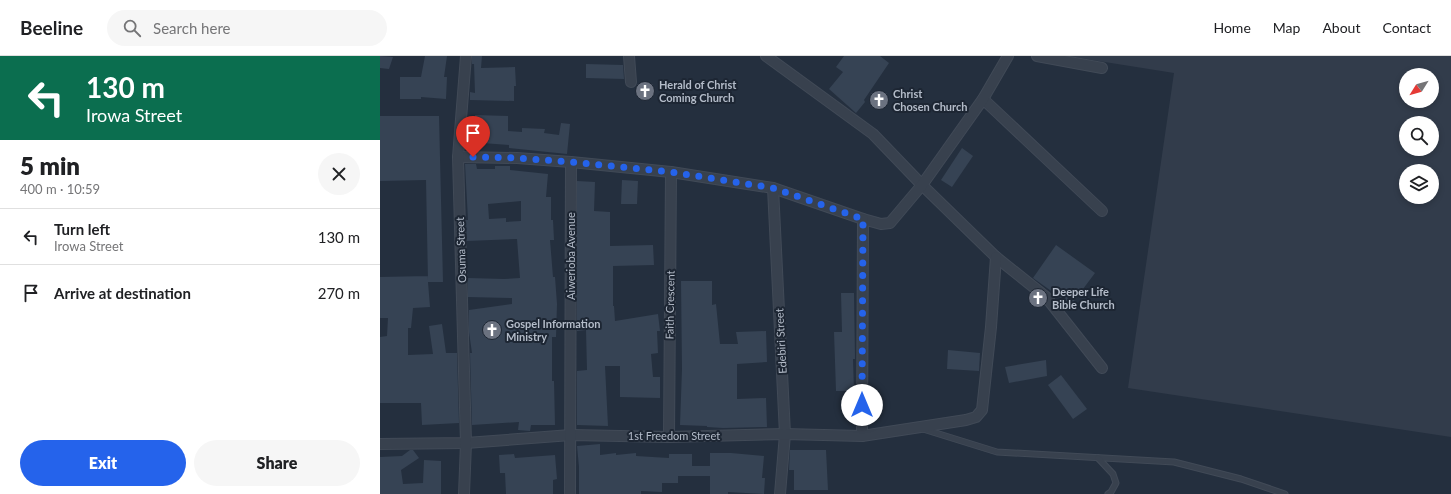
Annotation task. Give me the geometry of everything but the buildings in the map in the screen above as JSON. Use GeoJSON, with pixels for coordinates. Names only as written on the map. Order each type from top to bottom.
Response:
{"type":"FeatureCollection","features":[{"type":"Feature","properties":{"kind":"street","name":"Osuma Street"},"geometry":{"type":"LineString","coordinates":[[464,494],[466,443],[458,157],[466,56]]}},
{"type":"Feature","properties":{"kind":"street"},"geometry":{"type":"LineString","coordinates":[[629,56],[631,82]]}},
{"type":"Feature","properties":{"kind":"street"},"geometry":{"type":"LineString","coordinates":[[766,56],[873,134],[922,185],[996,257],[1046,297],[1102,368]]}},
{"type":"Feature","properties":{"kind":"street"},"geometry":{"type":"LineString","coordinates":[[458,157],[517,158],[671,172],[773,188],[863,219],[881,224],[890,223],[922,185],[983,100],[1008,56]]}},
{"type":"Feature","properties":{"kind":"street"},"geometry":{"type":"LineString","coordinates":[[1037,56],[1102,68]]}},
{"type":"Feature","properties":{"kind":"street"},"geometry":{"type":"LineString","coordinates":[[983,100],[1102,211]]}},
{"type":"Feature","properties":{"kind":"street","name":"Aiwerioba Avenue"},"geometry":{"type":"LineString","coordinates":[[570,494],[571,162]]}},
{"type":"Feature","properties":{"kind":"street","name":"Faith Crescent"},"geometry":{"type":"LineString","coordinates":[[669,437],[671,172]]}},
{"type":"Feature","properties":{"kind":"street","name":"Edebiri Street"},"geometry":{"type":"LineString","coordinates":[[773,188],[785,434],[780,494]]}},
{"type":"Feature","properties":{"kind":"street"},"geometry":{"type":"LineString","coordinates":[[862,436],[863,219]]}},
{"type":"Feature","properties":{"kind":"street","name":"1st Freedom Street"},"geometry":{"type":"LineString","coordinates":[[380,444],[466,443],[571,435],[669,437],[785,434],[862,436],[966,420],[976,417],[982,410],[991,327],[996,257]]}},
{"type":"Feature","properties":{"kind":"lane"},"geometry":{"type":"LineString","coordinates":[[918,427],[996,452],[1174,462],[1241,479],[1285,494]]}},
{"type":"Feature","properties":{"kind":"lane"},"geometry":{"type":"LineString","coordinates":[[1098,458],[1113,474],[1116,483],[1111,492],[1108,494]]}},
{"type":"Feature","properties":{"kind":"shaded area"},"geometry":{"type":"Polygon","coordinates":[[[1067,56],[1451,56],[1451,437],[1128,388],[1174,73],[1067,56]]]}},
{"type":"Feature","properties":{"kind":"place","name":"Herald of Christ Coming Church"},"geometry":{"type":"Point","coordinates":[645,91]}},
{"type":"Feature","properties":{"kind":"place","name":"Christ Chosen Church"},"geometry":{"type":"Point","coordinates":[879,100]}},
{"type":"Feature","properties":{"kind":"place","name":"Deeper Life Bible Church"},"geometry":{"type":"Point","coordinates":[1038,298]}},
{"type":"Feature","properties":{"kind":"place","name":"Gospel Information Ministry"},"geometry":{"type":"Point","coordinates":[492,330]}},
{"type":"Feature","properties":{"kind":"route"},"geometry":{"type":"LineString","coordinates":[[473,157],[517,158],[571,162],[671,172],[773,188],[863,219],[862,405]]}}]}
